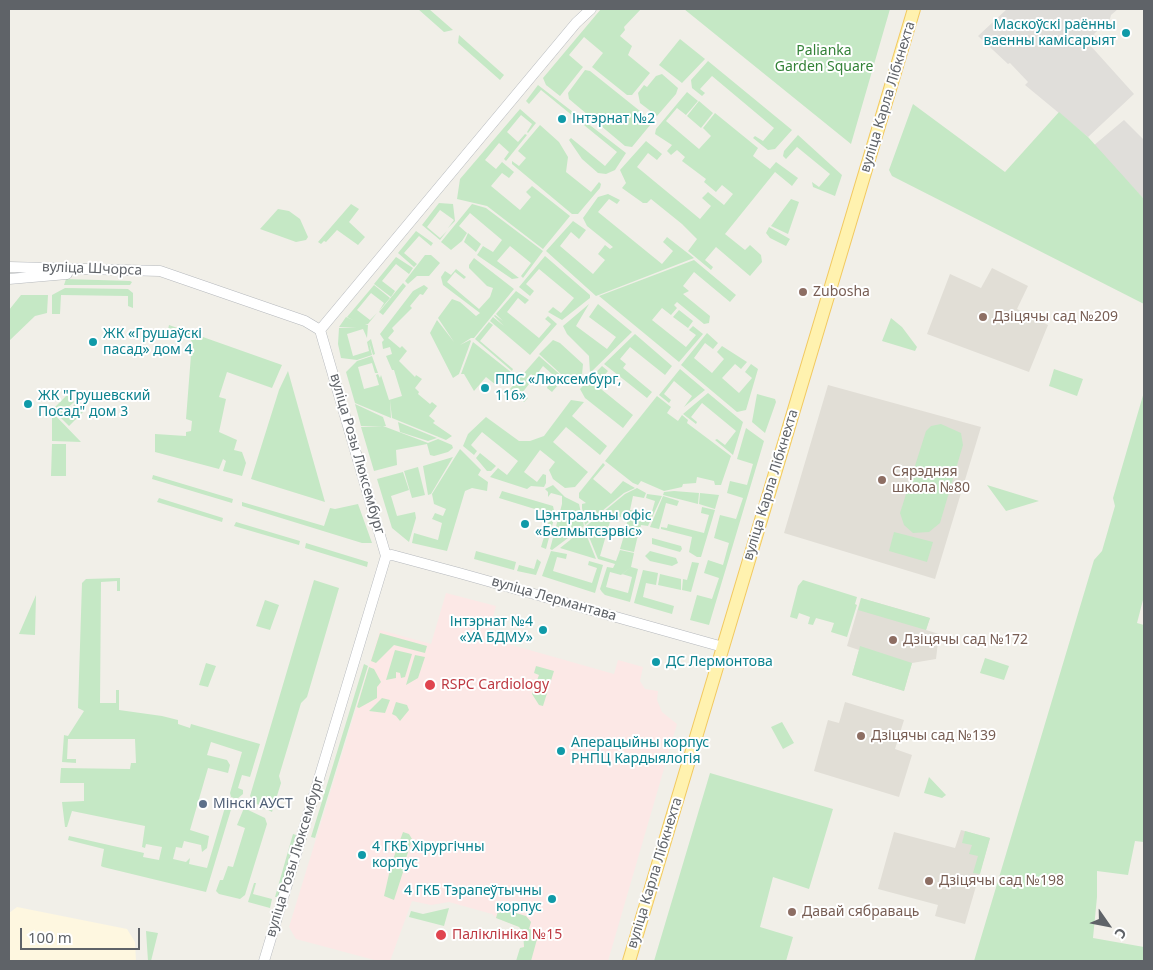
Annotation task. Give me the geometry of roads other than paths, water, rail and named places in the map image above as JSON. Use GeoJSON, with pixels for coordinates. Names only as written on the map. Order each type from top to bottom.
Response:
{"type":"FeatureCollection","features":[{"type":"Feature","properties":{"kind":"main road","name":"вуліца Карла Лібкнехта"},"geometry":{"type":"LineString","coordinates":[[629,961],[914,9]]}},
{"type":"Feature","properties":{"kind":"street"},"geometry":{"type":"LineString","coordinates":[[576,23],[582,9]]}},
{"type":"Feature","properties":{"kind":"street"},"geometry":{"type":"LineString","coordinates":[[320,330],[576,23],[591,9]]}},
{"type":"Feature","properties":{"kind":"street","name":"вуліца Шчорса"},"geometry":{"type":"LineString","coordinates":[[9,267],[160,271],[305,321],[320,330]]}},
{"type":"Feature","properties":{"kind":"street","name":"вуліца Шчорса"},"geometry":{"type":"LineString","coordinates":[[9,279],[64,274],[175,277]]}},
{"type":"Feature","properties":{"kind":"street","name":"вуліца Розы Люксембург"},"geometry":{"type":"LineString","coordinates":[[264,961],[386,556],[320,330]]}},
{"type":"Feature","properties":{"kind":"street","name":"вуліца Лермантава"},"geometry":{"type":"LineString","coordinates":[[386,556],[392,555],[723,646]]}},
{"type":"Feature","properties":{"kind":"place","name":"Маскоўскі раённы ваенны камісарыят"},"geometry":{"type":"Point","coordinates":[1126,33]}},
{"type":"Feature","properties":{"kind":"place","name":"Інтэрнат №2"},"geometry":{"type":"Point","coordinates":[562,119]}},
{"type":"Feature","properties":{"kind":"place","name":"Zubosha"},"geometry":{"type":"Point","coordinates":[803,292]}},
{"type":"Feature","properties":{"kind":"place","name":"Дзіцячы сад №209"},"geometry":{"type":"Point","coordinates":[983,317]}},
{"type":"Feature","properties":{"kind":"place","name":"ЖК «Грушаўскі пасад» дом 4"},"geometry":{"type":"Point","coordinates":[93,342]}},
{"type":"Feature","properties":{"kind":"place","name":"ППС «Люксембург, 116»"},"geometry":{"type":"Point","coordinates":[485,388]}},
{"type":"Feature","properties":{"kind":"place","name":"ЖК \"Грушевский Посад\" дом 3"},"geometry":{"type":"Point","coordinates":[28,404]}},
{"type":"Feature","properties":{"kind":"place","name":"Сярэдняя школа №80"},"geometry":{"type":"Point","coordinates":[882,480]}},
{"type":"Feature","properties":{"kind":"place","name":"Цэнтральны офiс «Белмытсэрвіс»"},"geometry":{"type":"Point","coordinates":[525,524]}},
{"type":"Feature","properties":{"kind":"place","name":"Інтэрнат №4 «УА БДМУ»"},"geometry":{"type":"Point","coordinates":[543,630]}},
{"type":"Feature","properties":{"kind":"place","name":"Дзіцячы сад №172"},"geometry":{"type":"Point","coordinates":[893,640]}},
{"type":"Feature","properties":{"kind":"place","name":"ДС Лермонтова"},"geometry":{"type":"Point","coordinates":[656,662]}},
{"type":"Feature","properties":{"kind":"place","name":"RSPC Cardiology"},"geometry":{"type":"Point","coordinates":[430,685]}},
{"type":"Feature","properties":{"kind":"place","name":"Дзіцячы сад №139"},"geometry":{"type":"Point","coordinates":[861,736]}},
{"type":"Feature","properties":{"kind":"place","name":"Аперацыйны корпус РНПЦ Кардыялогія"},"geometry":{"type":"Point","coordinates":[561,751]}},
{"type":"Feature","properties":{"kind":"place","name":"Мінскі АУСТ"},"geometry":{"type":"Point","coordinates":[203,804]}},
{"type":"Feature","properties":{"kind":"place","name":"4 ГКБ Хірургічны корпус"},"geometry":{"type":"Point","coordinates":[362,855]}},
{"type":"Feature","properties":{"kind":"place","name":"Дзіцячы сад №198"},"geometry":{"type":"Point","coordinates":[929,881]}},
{"type":"Feature","properties":{"kind":"place","name":"4 ГКБ Тэрапеўтычны корпус"},"geometry":{"type":"Point","coordinates":[552,899]}},
{"type":"Feature","properties":{"kind":"place","name":"Давай сябраваць"},"geometry":{"type":"Point","coordinates":[792,912]}},
{"type":"Feature","properties":{"kind":"place","name":"Паліклініка №15"},"geometry":{"type":"Point","coordinates":[441,935]}},
{"type":"Feature","properties":{"kind":"park label","name":"Palianka Garden Square"},"geometry":{"type":"Point","coordinates":[824,59]}}]}
